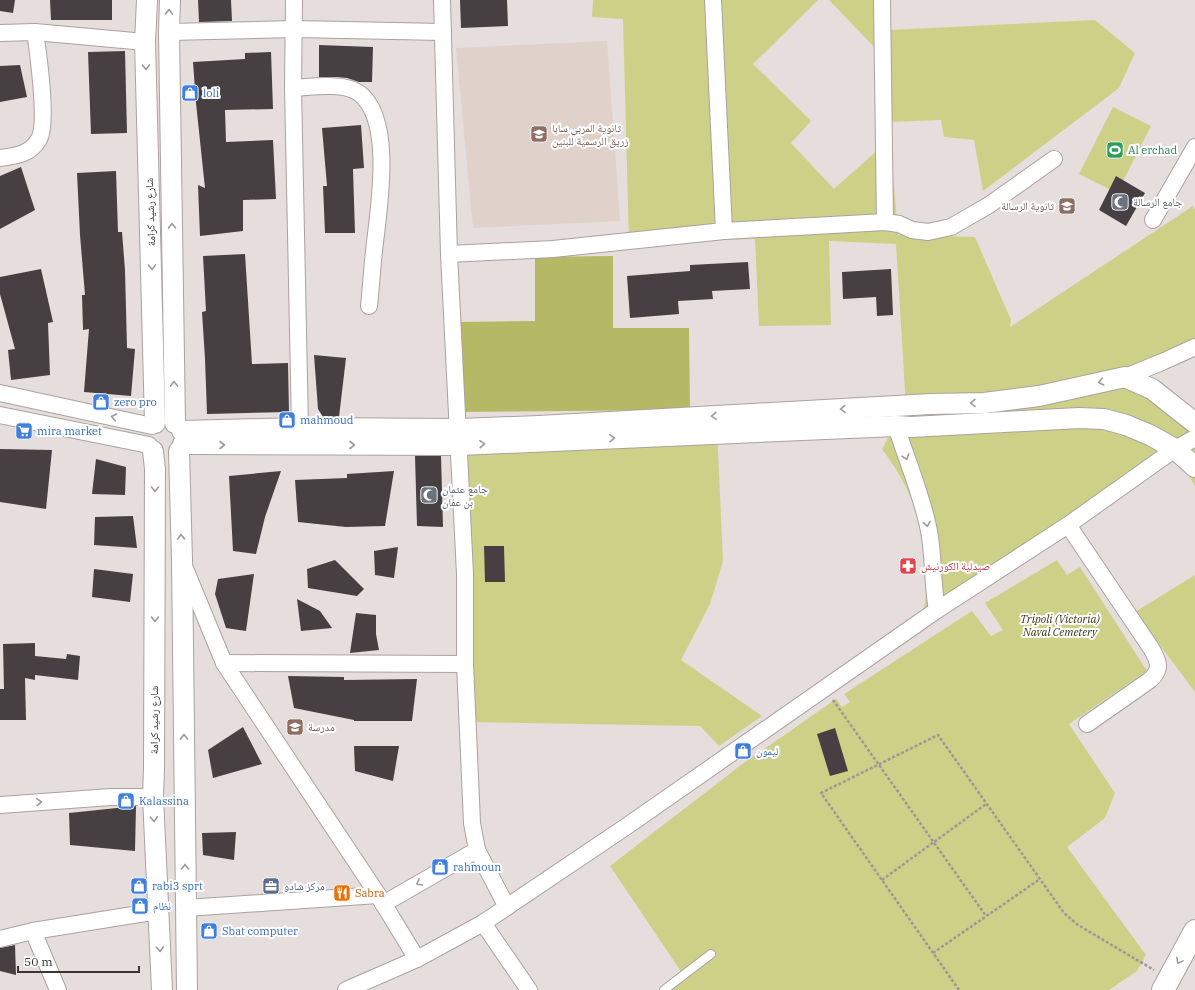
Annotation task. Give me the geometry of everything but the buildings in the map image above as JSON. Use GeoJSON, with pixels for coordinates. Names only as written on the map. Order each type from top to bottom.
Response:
{"type":"FeatureCollection","features":[{"type":"Feature","properties":{"kind":"highway"},"geometry":{"type":"LineString","coordinates":[[1166,985],[1195,931]]}},
{"type":"Feature","properties":{"kind":"street","name":"شارع رشيد كرامة"},"geometry":{"type":"LineString","coordinates":[[147,0],[146,42],[171,433],[182,560],[187,990]]}},
{"type":"Feature","properties":{"kind":"street","name":"شارع رشيد كرامة"},"geometry":{"type":"LineString","coordinates":[[170,0],[171,433]]}},
{"type":"Feature","properties":{"kind":"street"},"geometry":{"type":"LineString","coordinates":[[294,0],[295,29],[293,88],[300,428]]}},
{"type":"Feature","properties":{"kind":"street"},"geometry":{"type":"LineString","coordinates":[[442,0],[449,254],[465,574],[465,664],[472,823],[477,850],[507,907]]}},
{"type":"Feature","properties":{"kind":"street"},"geometry":{"type":"LineString","coordinates":[[713,0],[724,231]]}},
{"type":"Feature","properties":{"kind":"street"},"geometry":{"type":"LineString","coordinates":[[882,0],[885,222]]}},
{"type":"Feature","properties":{"kind":"street"},"geometry":{"type":"LineString","coordinates":[[169,32],[295,29],[443,32]]}},
{"type":"Feature","properties":{"kind":"street"},"geometry":{"type":"LineString","coordinates":[[0,33],[35,32],[146,42]]}},
{"type":"Feature","properties":{"kind":"street"},"geometry":{"type":"LineString","coordinates":[[0,158],[25,153],[35,145],[40,138],[43,127],[35,32]]}},
{"type":"Feature","properties":{"kind":"street"},"geometry":{"type":"LineString","coordinates":[[293,88],[345,88],[358,93],[367,101],[376,117],[382,166],[369,306]]}},
{"type":"Feature","properties":{"kind":"street"},"geometry":{"type":"LineString","coordinates":[[1153,220],[1195,147]]}},
{"type":"Feature","properties":{"kind":"street"},"geometry":{"type":"LineString","coordinates":[[449,254],[553,249],[724,231],[885,222],[899,224],[912,230],[928,232],[951,227],[989,205],[1054,159]]}},
{"type":"Feature","properties":{"kind":"street"},"geometry":{"type":"LineString","coordinates":[[171,433],[300,428],[459,437],[539,426],[931,404],[984,403],[1039,396],[1125,377],[1195,347]]}},
{"type":"Feature","properties":{"kind":"street"},"geometry":{"type":"LineString","coordinates":[[1152,389],[1162,362]]}},
{"type":"Feature","properties":{"kind":"street"},"geometry":{"type":"LineString","coordinates":[[1125,377],[1152,389],[1195,423]]}},
{"type":"Feature","properties":{"kind":"street"},"geometry":{"type":"LineString","coordinates":[[0,393],[171,433],[459,437],[911,426],[1079,418],[1104,419],[1126,424],[1150,435],[1175,449],[1195,467]]}},
{"type":"Feature","properties":{"kind":"street"},"geometry":{"type":"LineString","coordinates":[[0,415],[151,448],[159,455],[166,456],[173,455],[171,433]]}},
{"type":"Feature","properties":{"kind":"street"},"geometry":{"type":"LineString","coordinates":[[896,426],[925,514],[929,533],[934,594],[937,610]]}},
{"type":"Feature","properties":{"kind":"street","name":"شارع رشيد كرامة"},"geometry":{"type":"LineString","coordinates":[[162,990],[153,797],[155,469],[148,439],[149,432],[171,433]]}},
{"type":"Feature","properties":{"kind":"street"},"geometry":{"type":"LineString","coordinates":[[352,989],[417,958],[482,923],[507,907],[627,826],[937,610],[1068,525],[1175,449],[1195,438]]}},
{"type":"Feature","properties":{"kind":"street"},"geometry":{"type":"LineString","coordinates":[[1068,525],[1151,648],[1158,666],[1156,674],[1150,680],[1086,724]]}},
{"type":"Feature","properties":{"kind":"street"},"geometry":{"type":"LineString","coordinates":[[182,560],[224,663],[381,900],[417,958]]}},
{"type":"Feature","properties":{"kind":"street"},"geometry":{"type":"LineString","coordinates":[[224,663],[465,664]]}},
{"type":"Feature","properties":{"kind":"street"},"geometry":{"type":"LineString","coordinates":[[0,805],[110,797],[153,797]]}},
{"type":"Feature","properties":{"kind":"street"},"geometry":{"type":"LineString","coordinates":[[186,908],[381,900],[477,850]]}},
{"type":"Feature","properties":{"kind":"street"},"geometry":{"type":"LineString","coordinates":[[0,939],[33,931],[158,911]]}},
{"type":"Feature","properties":{"kind":"street"},"geometry":{"type":"LineString","coordinates":[[482,923],[529,990]]}},
{"type":"Feature","properties":{"kind":"street"},"geometry":{"type":"LineString","coordinates":[[33,931],[58,990]]}},
{"type":"Feature","properties":{"kind":"lane"},"geometry":{"type":"LineString","coordinates":[[664,990],[711,954]]}},
{"type":"Feature","properties":{"kind":"path"},"geometry":{"type":"LineString","coordinates":[[822,690],[834,701],[986,916]]}},
{"type":"Feature","properties":{"kind":"path"},"geometry":{"type":"LineString","coordinates":[[959,990],[822,793],[938,735],[1040,879],[1071,919],[1166,985]]}},
{"type":"Feature","properties":{"kind":"path"},"geometry":{"type":"LineString","coordinates":[[882,880],[986,804]]}},
{"type":"Feature","properties":{"kind":"path"},"geometry":{"type":"LineString","coordinates":[[933,953],[1040,879]]}},
{"type":"Feature","properties":{"kind":"shaded area","name":"ثانوية المربي سابا زريق الرسمية للبنين"},"geometry":{"type":"Polygon","coordinates":[[[607,41],[620,221],[473,228],[456,48],[607,41]]]}},
{"type":"Feature","properties":{"kind":"green space"},"geometry":{"type":"Polygon","coordinates":[[[593,0],[818,0],[753,64],[811,121],[791,143],[834,189],[880,148],[878,51],[829,0],[888,0],[889,30],[1095,20],[1135,53],[1119,88],[983,191],[974,140],[944,137],[941,120],[889,122],[898,235],[975,237],[1011,320],[1010,327],[1193,206],[1195,210],[1195,342],[1142,373],[1195,423],[1195,486],[1176,455],[924,611],[927,566],[921,526],[906,487],[882,449],[906,406],[896,244],[829,241],[831,325],[759,326],[755,239],[629,243],[623,19],[592,17],[593,0]]]}},
{"type":"Feature","properties":{"kind":"green space","name":"Al erchad"},"geometry":{"type":"Polygon","coordinates":[[[1113,107],[1151,126],[1117,193],[1079,174],[1113,107]]]}},
{"type":"Feature","properties":{"kind":"green space"},"geometry":{"type":"Polygon","coordinates":[[[613,256],[613,328],[689,328],[690,410],[461,412],[460,322],[535,321],[535,257],[613,256]]]}},
{"type":"Feature","properties":{"kind":"green space"},"geometry":{"type":"Polygon","coordinates":[[[717,429],[723,561],[710,604],[681,660],[762,716],[719,746],[700,726],[464,722],[455,432],[717,429]]]}},
{"type":"Feature","properties":{"kind":"green space","name":"Tripoli (Victoria) Naval Cemetery"},"geometry":{"type":"Polygon","coordinates":[[[1057,560],[1067,575],[1080,567],[1147,671],[1069,724],[1115,793],[1105,818],[1067,847],[1146,955],[1137,971],[1109,990],[659,990],[682,973],[610,866],[741,765],[836,699],[842,707],[850,702],[844,694],[972,611],[991,636],[1003,630],[985,603],[1057,560]]]}},
{"type":"Feature","properties":{"kind":"green space"},"geometry":{"type":"Polygon","coordinates":[[[1195,575],[1195,692],[1135,612],[1195,575]]]}},
{"type":"Feature","properties":{"kind":"place","name":"loli"},"geometry":{"type":"Point","coordinates":[190,93]}},
{"type":"Feature","properties":{"kind":"place","name":"ثانوية المربي سابا زريق الرسمية للبنين"},"geometry":{"type":"Point","coordinates":[539,134]}},
{"type":"Feature","properties":{"kind":"place","name":"Al erchad"},"geometry":{"type":"Point","coordinates":[1115,150]}},
{"type":"Feature","properties":{"kind":"place","name":"جامع الرسالة"},"geometry":{"type":"Point","coordinates":[1120,202]}},
{"type":"Feature","properties":{"kind":"place","name":"ثانوية الرسالة"},"geometry":{"type":"Point","coordinates":[1067,206]}},
{"type":"Feature","properties":{"kind":"place","name":"zero pro"},"geometry":{"type":"Point","coordinates":[101,402]}},
{"type":"Feature","properties":{"kind":"place","name":"mahmoud"},"geometry":{"type":"Point","coordinates":[287,420]}},
{"type":"Feature","properties":{"kind":"place","name":"mira market"},"geometry":{"type":"Point","coordinates":[24,431]}},
{"type":"Feature","properties":{"kind":"place","name":"جامع عثمان بن عفان"},"geometry":{"type":"Point","coordinates":[429,495]}},
{"type":"Feature","properties":{"kind":"place","name":"صيدلية الكورنيش"},"geometry":{"type":"Point","coordinates":[908,566]}},
{"type":"Feature","properties":{"kind":"place","name":"مدرسة"},"geometry":{"type":"Point","coordinates":[295,727]}},
{"type":"Feature","properties":{"kind":"place","name":"ليمون"},"geometry":{"type":"Point","coordinates":[743,751]}},
{"type":"Feature","properties":{"kind":"place","name":"Kalassina"},"geometry":{"type":"Point","coordinates":[126,801]}},
{"type":"Feature","properties":{"kind":"place","name":"rahmoun"},"geometry":{"type":"Point","coordinates":[440,867]}},
{"type":"Feature","properties":{"kind":"place","name":"rabi3 sprt"},"geometry":{"type":"Point","coordinates":[139,886]}},
{"type":"Feature","properties":{"kind":"place","name":"مركز شادو"},"geometry":{"type":"Point","coordinates":[271,886]}},
{"type":"Feature","properties":{"kind":"place","name":"Sabra"},"geometry":{"type":"Point","coordinates":[342,893]}},
{"type":"Feature","properties":{"kind":"place","name":"نظام"},"geometry":{"type":"Point","coordinates":[140,906]}},
{"type":"Feature","properties":{"kind":"place","name":"Sbat computer"},"geometry":{"type":"Point","coordinates":[209,931]}}]}
